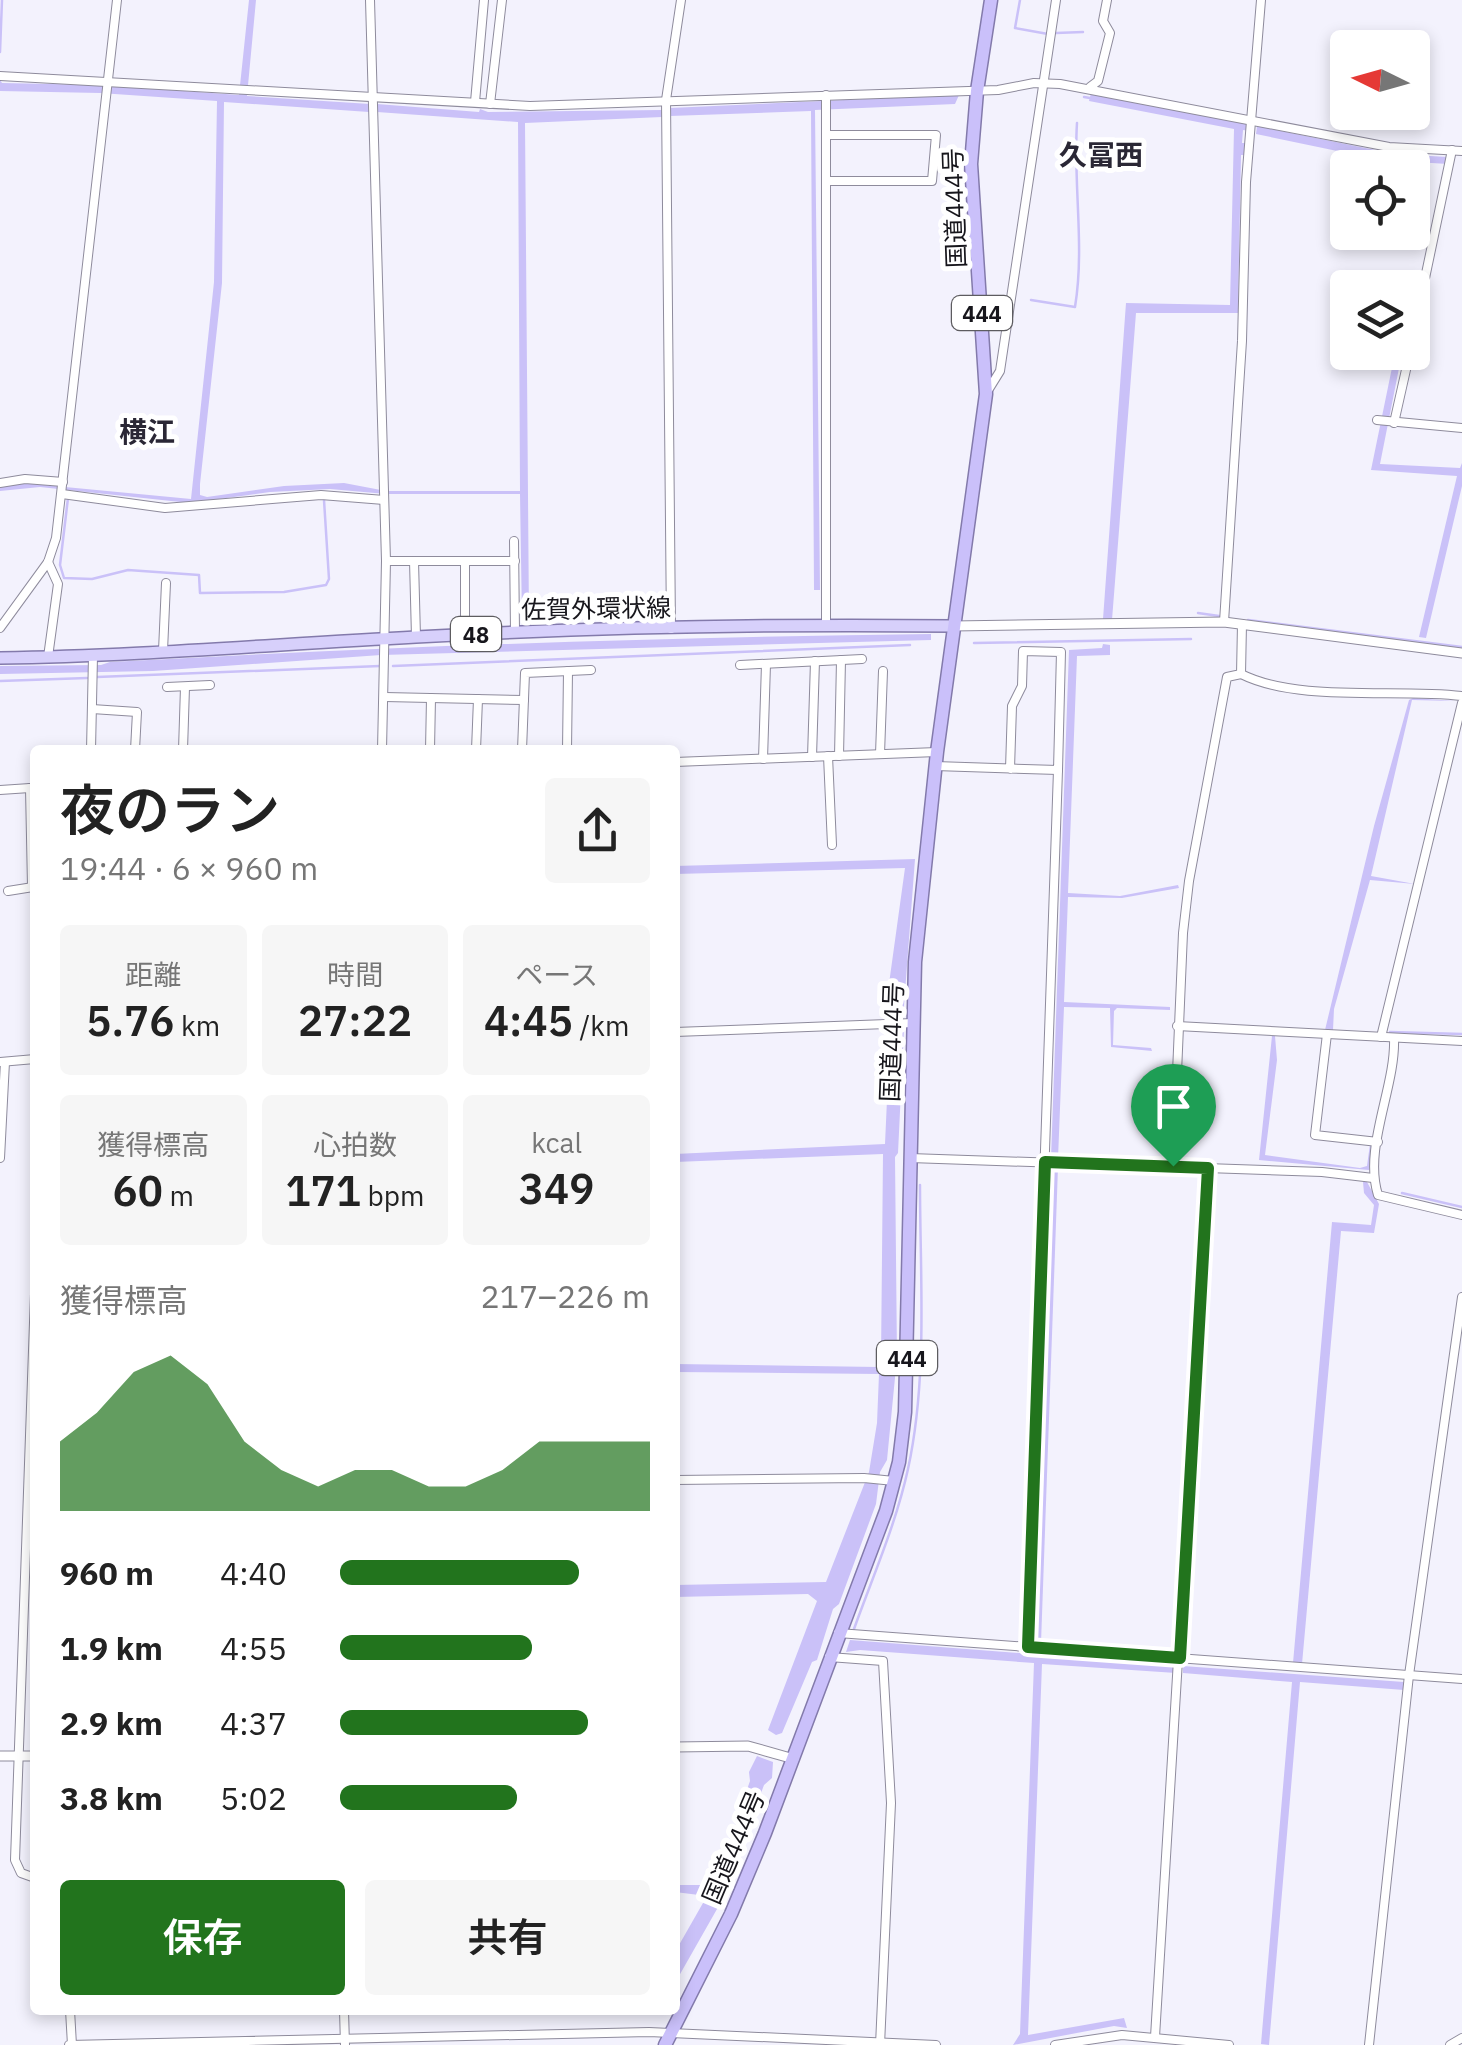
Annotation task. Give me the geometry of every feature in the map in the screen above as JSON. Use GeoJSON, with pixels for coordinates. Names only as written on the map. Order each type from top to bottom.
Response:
{"type":"FeatureCollection","features":[{"type":"Feature","properties":{"kind":"highway","name":"国道444号"},"geometry":{"type":"LineString","coordinates":[[668,2039],[731,1914],[794,1758],[889,1480],[905,1412],[910,1158],[900,1024],[916,962],[936,759],[986,394],[971,164],[991,0]]}},
{"type":"Feature","properties":{"kind":"main road","name":"佐賀外環状線"},"geometry":{"type":"LineString","coordinates":[[0,658],[48,657],[93,664],[162,652],[416,636],[826,624],[953,626]]}},
{"type":"Feature","properties":{"kind":"street"},"geometry":{"type":"LineString","coordinates":[[0,628],[48,562],[66,495],[63,482],[117,0]]}},
{"type":"Feature","properties":{"kind":"street"},"geometry":{"type":"LineString","coordinates":[[370,0],[386,561],[382,745]]}},
{"type":"Feature","properties":{"kind":"street"},"geometry":{"type":"LineString","coordinates":[[475,102],[484,0]]}},
{"type":"Feature","properties":{"kind":"street"},"geometry":{"type":"LineString","coordinates":[[490,104],[502,0]]}},
{"type":"Feature","properties":{"kind":"street"},"geometry":{"type":"LineString","coordinates":[[671,629],[666,103],[681,0]]}},
{"type":"Feature","properties":{"kind":"street"},"geometry":{"type":"LineString","coordinates":[[986,394],[1000,371],[1056,0]]}},
{"type":"Feature","properties":{"kind":"street"},"geometry":{"type":"LineString","coordinates":[[1089,88],[1098,81],[1110,33],[1103,21],[1107,0]]}},
{"type":"Feature","properties":{"kind":"street"},"geometry":{"type":"LineString","coordinates":[[1224,622],[1242,341],[1246,182],[1261,0]]}},
{"type":"Feature","properties":{"kind":"street"},"geometry":{"type":"LineString","coordinates":[[0,76],[530,106],[826,103],[1042,84],[1089,88],[1389,147],[1457,150],[1429,270]]}},
{"type":"Feature","properties":{"kind":"street"},"geometry":{"type":"LineString","coordinates":[[826,103],[826,624]]}},
{"type":"Feature","properties":{"kind":"street"},"geometry":{"type":"LineString","coordinates":[[826,135],[936,135],[932,181],[826,182]]}},
{"type":"Feature","properties":{"kind":"street"},"geometry":{"type":"LineString","coordinates":[[1394,423],[1406,370]]}},
{"type":"Feature","properties":{"kind":"street"},"geometry":{"type":"LineString","coordinates":[[1377,420],[1462,428]]}},
{"type":"Feature","properties":{"kind":"street"},"geometry":{"type":"LineString","coordinates":[[0,483],[25,479],[63,482]]}},
{"type":"Feature","properties":{"kind":"street"},"geometry":{"type":"LineString","coordinates":[[66,495],[189,508],[324,495],[384,495]]}},
{"type":"Feature","properties":{"kind":"street"},"geometry":{"type":"LineString","coordinates":[[514,541],[515,632]]}},
{"type":"Feature","properties":{"kind":"street"},"geometry":{"type":"LineString","coordinates":[[386,561],[515,561]]}},
{"type":"Feature","properties":{"kind":"street"},"geometry":{"type":"LineString","coordinates":[[414,561],[416,636]]}},
{"type":"Feature","properties":{"kind":"street"},"geometry":{"type":"LineString","coordinates":[[465,561],[465,634]]}},
{"type":"Feature","properties":{"kind":"street"},"geometry":{"type":"LineString","coordinates":[[48,562],[58,584],[48,657]]}},
{"type":"Feature","properties":{"kind":"street"},"geometry":{"type":"LineString","coordinates":[[162,652],[166,583]]}},
{"type":"Feature","properties":{"kind":"street"},"geometry":{"type":"LineString","coordinates":[[953,626],[1224,622],[1462,652]]}},
{"type":"Feature","properties":{"kind":"street"},"geometry":{"type":"LineString","coordinates":[[1240,674],[1242,624]]}},
{"type":"Feature","properties":{"kind":"street"},"geometry":{"type":"LineString","coordinates":[[1010,769],[1012,706],[1022,686],[1023,651],[1062,652],[1028,1647]]}},
{"type":"Feature","properties":{"kind":"street"},"geometry":{"type":"LineString","coordinates":[[740,665],[862,659]]}},
{"type":"Feature","properties":{"kind":"street"},"geometry":{"type":"LineString","coordinates":[[839,756],[841,660]]}},
{"type":"Feature","properties":{"kind":"street"},"geometry":{"type":"LineString","coordinates":[[812,757],[815,661]]}},
{"type":"Feature","properties":{"kind":"street"},"geometry":{"type":"LineString","coordinates":[[91,745],[93,664]]}},
{"type":"Feature","properties":{"kind":"street"},"geometry":{"type":"LineString","coordinates":[[763,758],[766,664]]}},
{"type":"Feature","properties":{"kind":"street"},"geometry":{"type":"LineString","coordinates":[[522,745],[525,673],[591,670]]}},
{"type":"Feature","properties":{"kind":"street"},"geometry":{"type":"LineString","coordinates":[[567,745],[568,671]]}},
{"type":"Feature","properties":{"kind":"street"},"geometry":{"type":"LineString","coordinates":[[880,754],[882,671]]}},
{"type":"Feature","properties":{"kind":"street"},"geometry":{"type":"LineString","coordinates":[[1173,1166],[1176,1026],[1188,881],[1227,676],[1240,674],[1266,685],[1380,695],[1438,694],[1462,700],[1381,1037]]}},
{"type":"Feature","properties":{"kind":"street"},"geometry":{"type":"LineString","coordinates":[[168,688],[210,685]]}},
{"type":"Feature","properties":{"kind":"street"},"geometry":{"type":"LineString","coordinates":[[184,686],[184,745]]}},
{"type":"Feature","properties":{"kind":"street"},"geometry":{"type":"LineString","coordinates":[[385,697],[524,700]]}},
{"type":"Feature","properties":{"kind":"street"},"geometry":{"type":"LineString","coordinates":[[430,745],[431,698]]}},
{"type":"Feature","properties":{"kind":"street"},"geometry":{"type":"LineString","coordinates":[[476,745],[478,699]]}},
{"type":"Feature","properties":{"kind":"street"},"geometry":{"type":"LineString","coordinates":[[92,710],[137,712],[136,745]]}},
{"type":"Feature","properties":{"kind":"street"},"geometry":{"type":"LineString","coordinates":[[680,762],[880,754],[1010,769],[1058,770]]}},
{"type":"Feature","properties":{"kind":"street"},"geometry":{"type":"LineString","coordinates":[[828,756],[832,845]]}},
{"type":"Feature","properties":{"kind":"street"},"geometry":{"type":"LineString","coordinates":[[0,790],[30,788]]}},
{"type":"Feature","properties":{"kind":"street"},"geometry":{"type":"LineString","coordinates":[[8,891],[30,888]]}},
{"type":"Feature","properties":{"kind":"street"},"geometry":{"type":"LineString","coordinates":[[680,1032],[900,1024]]}},
{"type":"Feature","properties":{"kind":"street"},"geometry":{"type":"LineString","coordinates":[[1176,1026],[1462,1040]]}},
{"type":"Feature","properties":{"kind":"street"},"geometry":{"type":"LineString","coordinates":[[1328,1034],[1314,1135],[1378,1142]]}},
{"type":"Feature","properties":{"kind":"street"},"geometry":{"type":"LineString","coordinates":[[1394,1038],[1373,1178],[1378,1195],[1462,1215]]}},
{"type":"Feature","properties":{"kind":"street"},"geometry":{"type":"LineString","coordinates":[[0,1158],[2,1062],[30,1059]]}},
{"type":"Feature","properties":{"kind":"street"},"geometry":{"type":"LineString","coordinates":[[910,1158],[1322,1172],[1373,1178]]}},
{"type":"Feature","properties":{"kind":"street"},"geometry":{"type":"LineString","coordinates":[[1156,2037],[1208,1168]]}},
{"type":"Feature","properties":{"kind":"street"},"geometry":{"type":"LineString","coordinates":[[1369,2045],[1409,1675],[1462,1297]]}},
{"type":"Feature","properties":{"kind":"street"},"geometry":{"type":"LineString","coordinates":[[680,1480],[889,1480]]}},
{"type":"Feature","properties":{"kind":"street"},"geometry":{"type":"LineString","coordinates":[[30,1526],[16,1860],[20,1873],[30,1876]]}},
{"type":"Feature","properties":{"kind":"street"},"geometry":{"type":"LineString","coordinates":[[838,1632],[1462,1679]]}},
{"type":"Feature","properties":{"kind":"street"},"geometry":{"type":"LineString","coordinates":[[829,1656],[884,1660],[891,1803],[880,2044]]}},
{"type":"Feature","properties":{"kind":"street"},"geometry":{"type":"LineString","coordinates":[[680,1747],[748,1746],[794,1758]]}},
{"type":"Feature","properties":{"kind":"street"},"geometry":{"type":"LineString","coordinates":[[0,1756],[30,1756]]}},
{"type":"Feature","properties":{"kind":"street"},"geometry":{"type":"LineString","coordinates":[[70,2015],[71,2045],[345,2042],[649,2032],[668,2039],[936,2045]]}},
{"type":"Feature","properties":{"kind":"street"},"geometry":{"type":"LineString","coordinates":[[344,2015],[345,2042]]}},
{"type":"Feature","properties":{"kind":"street"},"geometry":{"type":"LineString","coordinates":[[1055,2045],[1122,2035],[1229,2045]]}},
{"type":"Feature","properties":{"kind":"street"},"geometry":{"type":"LineString","coordinates":[[1450,2045],[1462,2038]]}},
{"type":"Feature","properties":{"kind":"shaded area"},"geometry":{"type":"Polygon","coordinates":[[[249,0],[256,0],[247,96],[370,104],[369,112],[224,102],[222,283],[200,484],[200,495],[207,497],[284,486],[344,483],[386,491],[520,491],[518,122],[377,112],[377,104],[479,112],[662,110],[662,117],[525,123],[529,620],[522,620],[520,494],[386,494],[330,489],[190,503],[40,487],[0,491],[0,487],[23,483],[191,499],[214,282],[217,101],[0,91],[0,80],[239,95],[249,0]]]}},
{"type":"Feature","properties":{"kind":"shaded area"},"geometry":{"type":"Polygon","coordinates":[[[1091,93],[1247,123],[1250,131],[1243,130],[1246,155],[1241,155],[1238,313],[1136,313],[1112,620],[1103,619],[1126,303],[1230,305],[1234,129],[1089,101],[1091,93]]]}},
{"type":"Feature","properties":{"kind":"shaded area"},"geometry":{"type":"Polygon","coordinates":[[[959,95],[955,104],[815,110],[820,590],[814,590],[811,111],[670,116],[670,108],[959,95]]]}},
{"type":"Feature","properties":{"kind":"shaded area"},"geometry":{"type":"Polygon","coordinates":[[[1257,126],[1375,150],[1333,150],[1256,134],[1257,126]]]}},
{"type":"Feature","properties":{"kind":"shaded area"},"geometry":{"type":"Polygon","coordinates":[[[1430,156],[1448,157],[1448,164],[1430,163],[1430,156]]]}},
{"type":"Feature","properties":{"kind":"shaded area"},"geometry":{"type":"Polygon","coordinates":[[[1392,370],[1399,370],[1380,464],[1460,468],[1462,463],[1462,486],[1426,638],[1419,637],[1457,476],[1371,470],[1392,370]]]}},
{"type":"Feature","properties":{"kind":"shaded area"},"geometry":{"type":"Polygon","coordinates":[[[931,634],[931,640],[381,655],[153,671],[0,674],[0,666],[101,665],[315,652],[931,634]]]}},
{"type":"Feature","properties":{"kind":"shaded area"},"geometry":{"type":"Polygon","coordinates":[[[1103,644],[1110,645],[1110,655],[1077,656],[1068,893],[1120,896],[1178,885],[1179,888],[1122,898],[1068,897],[1064,1002],[1170,1010],[1114,1011],[1113,1045],[1152,1051],[1111,1047],[1110,1008],[1064,1007],[1058,1159],[1051,1159],[1069,650],[1102,648],[1103,644]]]}},
{"type":"Feature","properties":{"kind":"shaded area"},"geometry":{"type":"Polygon","coordinates":[[[1413,698],[1455,701],[1412,700],[1371,876],[1415,884],[1370,880],[1334,1009],[1333,1030],[1325,1030],[1374,826],[1409,700],[1413,698]]]}},
{"type":"Feature","properties":{"kind":"shaded area"},"geometry":{"type":"Polygon","coordinates":[[[915,859],[903,1019],[897,1020],[897,1027],[904,1028],[895,1157],[897,1357],[887,1460],[880,1472],[876,1504],[839,1604],[833,1609],[817,1660],[812,1662],[782,1733],[776,1735],[768,1730],[817,1601],[808,1594],[680,1597],[680,1585],[826,1582],[869,1472],[879,1374],[680,1372],[680,1364],[878,1367],[883,1154],[680,1162],[680,1154],[885,1144],[889,1055],[885,1028],[892,1020],[884,1020],[905,868],[680,874],[680,866],[915,859]]]}},
{"type":"Feature","properties":{"kind":"shaded area"},"geometry":{"type":"Polygon","coordinates":[[[1272,1036],[1277,1060],[1265,1155],[1360,1168],[1367,1166],[1370,1144],[1373,1145],[1369,1170],[1259,1160],[1272,1036]]]}},
{"type":"Feature","properties":{"kind":"shaded area"},"geometry":{"type":"Polygon","coordinates":[[[1051,1167],[1058,1167],[1041,1643],[1033,1643],[1051,1167]]]}},
{"type":"Feature","properties":{"kind":"shaded area"},"geometry":{"type":"Polygon","coordinates":[[[1363,1182],[1367,1182],[1379,1204],[1374,1233],[1341,1231],[1302,1664],[1293,1663],[1332,1222],[1371,1225],[1374,1205],[1364,1193],[1363,1182]]]}},
{"type":"Feature","properties":{"kind":"shaded area"},"geometry":{"type":"Polygon","coordinates":[[[850,1640],[1176,1665],[1176,1673],[1042,1664],[1028,2035],[1124,2018],[1127,2028],[1114,2026],[1013,2045],[1020,2034],[1034,1663],[846,1652],[850,1640]]]}},
{"type":"Feature","properties":{"kind":"shaded area"},"geometry":{"type":"Polygon","coordinates":[[[1183,1666],[1404,1682],[1404,1690],[1300,1682],[1269,2045],[1261,2044],[1292,1682],[1183,1673],[1183,1666]]]}},
{"type":"Feature","properties":{"kind":"shaded area"},"geometry":{"type":"Polygon","coordinates":[[[757,1756],[773,1762],[772,1778],[764,1785],[721,1902],[680,1974],[680,1943],[707,1896],[680,1893],[680,1885],[713,1885],[750,1781],[749,1772],[757,1756]]]}},
{"type":"Feature","properties":{"kind":"waterway"},"geometry":{"type":"LineString","coordinates":[[0,52],[2,0]]}},
{"type":"Feature","properties":{"kind":"waterway"},"geometry":{"type":"LineString","coordinates":[[1020,0],[1015,28],[1048,34]]}},
{"type":"Feature","properties":{"kind":"waterway"},"geometry":{"type":"LineString","coordinates":[[1056,33],[1083,32]]}},
{"type":"Feature","properties":{"kind":"waterway"},"geometry":{"type":"LineString","coordinates":[[1084,97],[1090,98]]}},
{"type":"Feature","properties":{"kind":"waterway"},"geometry":{"type":"LineString","coordinates":[[1031,300],[1075,307],[1079,262],[1077,123]]}},
{"type":"Feature","properties":{"kind":"waterway"},"geometry":{"type":"LineString","coordinates":[[68,498],[60,565],[64,578],[92,579],[128,570],[199,575],[200,593],[284,592],[326,585],[329,579],[324,500]]}},
{"type":"Feature","properties":{"kind":"waterway"},"geometry":{"type":"LineString","coordinates":[[1198,613],[1219,616]]}},
{"type":"Feature","properties":{"kind":"waterway"},"geometry":{"type":"LineString","coordinates":[[1248,620],[1462,647]]}},
{"type":"Feature","properties":{"kind":"waterway"},"geometry":{"type":"LineString","coordinates":[[974,643],[1191,639]]}},
{"type":"Feature","properties":{"kind":"waterway"},"geometry":{"type":"LineString","coordinates":[[393,666],[910,645]]}},
{"type":"Feature","properties":{"kind":"waterway"},"geometry":{"type":"LineString","coordinates":[[97,677],[380,666]]}},
{"type":"Feature","properties":{"kind":"waterway"},"geometry":{"type":"LineString","coordinates":[[0,681],[87,678]]}},
{"type":"Feature","properties":{"kind":"waterway"},"geometry":{"type":"LineString","coordinates":[[1390,1032],[1462,1034]]}},
{"type":"Feature","properties":{"kind":"waterway"},"geometry":{"type":"LineString","coordinates":[[854,1629],[897,1510],[914,1434],[922,1327],[920,1185]]}},
{"type":"Feature","properties":{"kind":"waterway"},"geometry":{"type":"LineString","coordinates":[[1402,1193],[1462,1207]]}},
{"type":"Feature","properties":{"kind":"district","name":"久冨西"},"geometry":{"type":"Point","coordinates":[1101,154]}},
{"type":"Feature","properties":{"kind":"district","name":"横江"},"geometry":{"type":"Point","coordinates":[147,431]}},
{"type":"Feature","properties":{"kind":"route"},"geometry":{"type":"LineString","coordinates":[[1045,1162],[1173,1166],[1208,1168],[1180,1658],[1028,1647],[1045,1162]]}}]}
